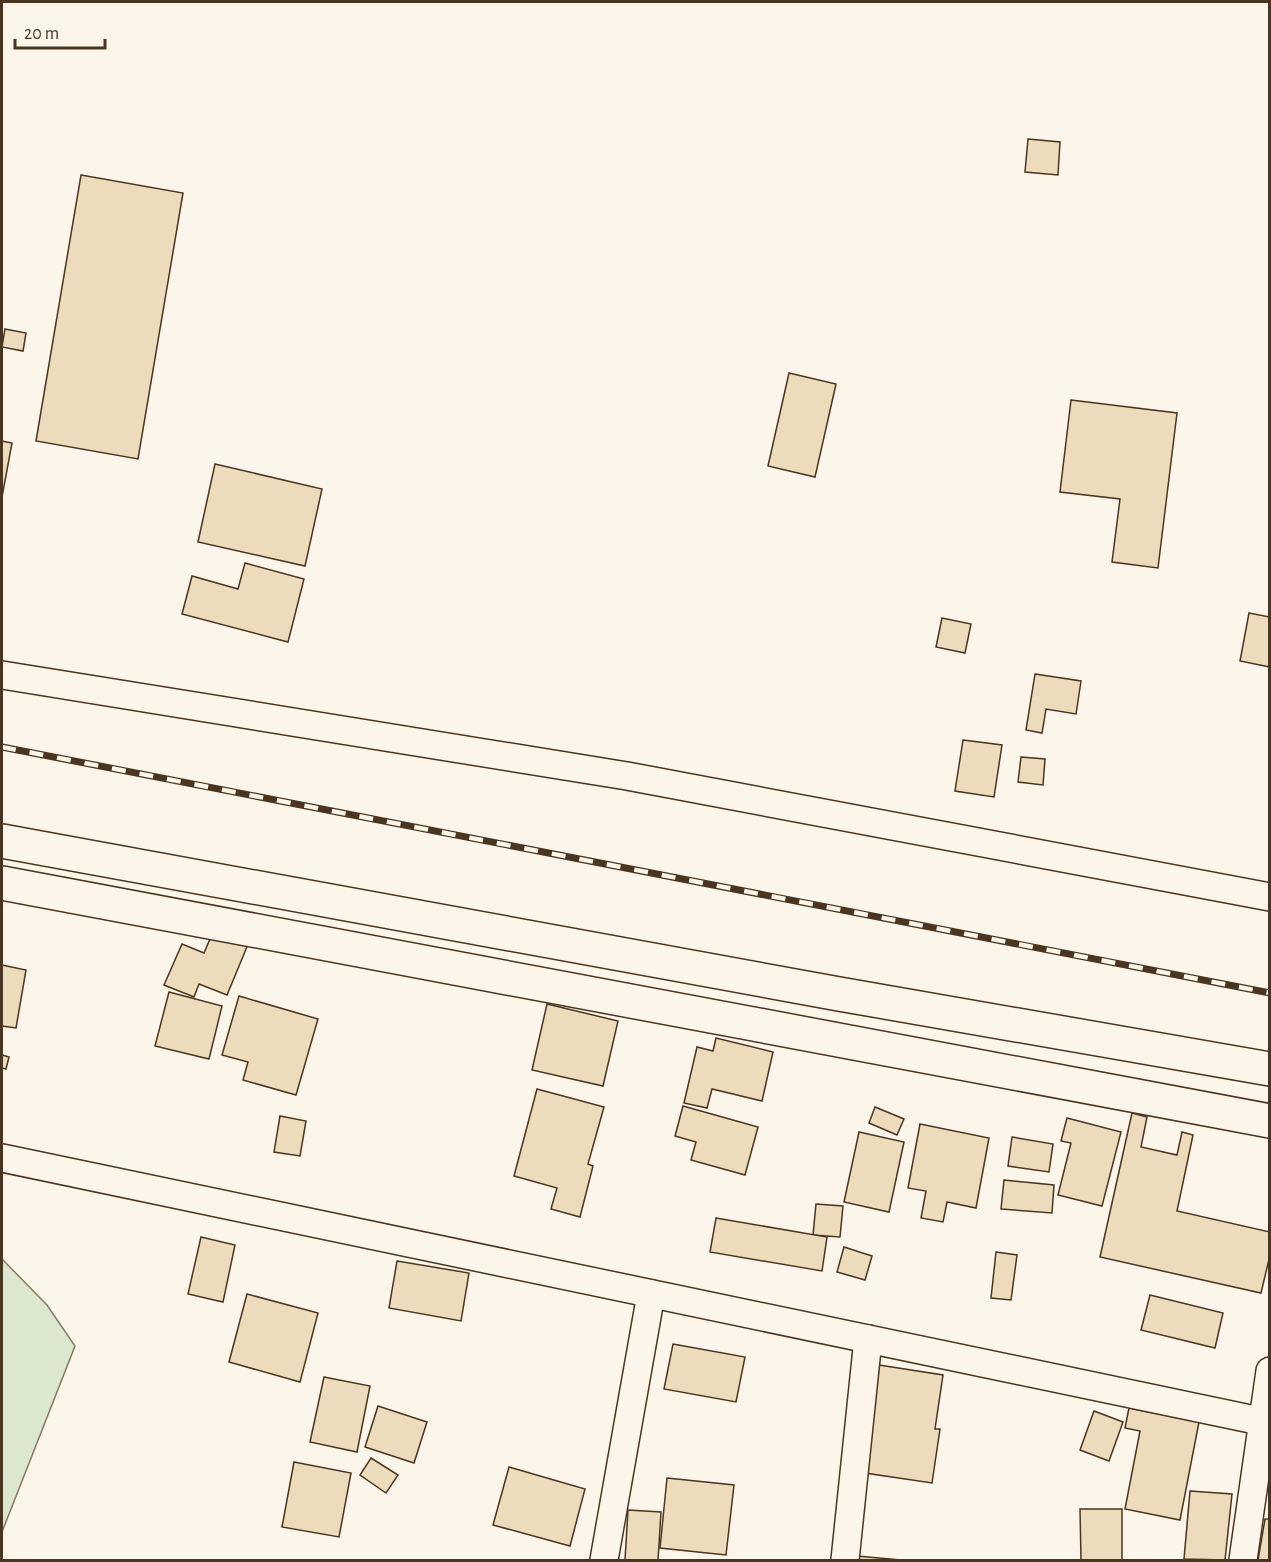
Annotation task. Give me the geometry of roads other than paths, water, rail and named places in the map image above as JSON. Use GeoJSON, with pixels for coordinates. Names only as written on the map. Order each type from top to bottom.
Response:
{"type":"FeatureCollection","features":[{"type":"Feature","properties":{"kind":"highway"},"geometry":{"type":"LineString","coordinates":[[2,841],[839,994],[1269,1069]]}},
{"type":"Feature","properties":{"kind":"highway"},"geometry":{"type":"LineString","coordinates":[[2,883],[1269,1121]]}},
{"type":"Feature","properties":{"kind":"street"},"geometry":{"type":"LineString","coordinates":[[2,675],[627,776],[1269,897]]}},
{"type":"Feature","properties":{"kind":"street"},"geometry":{"type":"LineString","coordinates":[[2,1158],[1266,1423]]}},
{"type":"Feature","properties":{"kind":"street"},"geometry":{"type":"LineString","coordinates":[[604,1560],[651,1294]]}},
{"type":"Feature","properties":{"kind":"street"},"geometry":{"type":"LineString","coordinates":[[845,1560],[868,1339]]}},
{"type":"Feature","properties":{"kind":"street"},"geometry":{"type":"LineString","coordinates":[[1243,1560],[1266,1423],[1269,1371]]}},
{"type":"Feature","properties":{"kind":"railway"},"geometry":{"type":"LineString","coordinates":[[2,747],[1270,993]]}}]}
